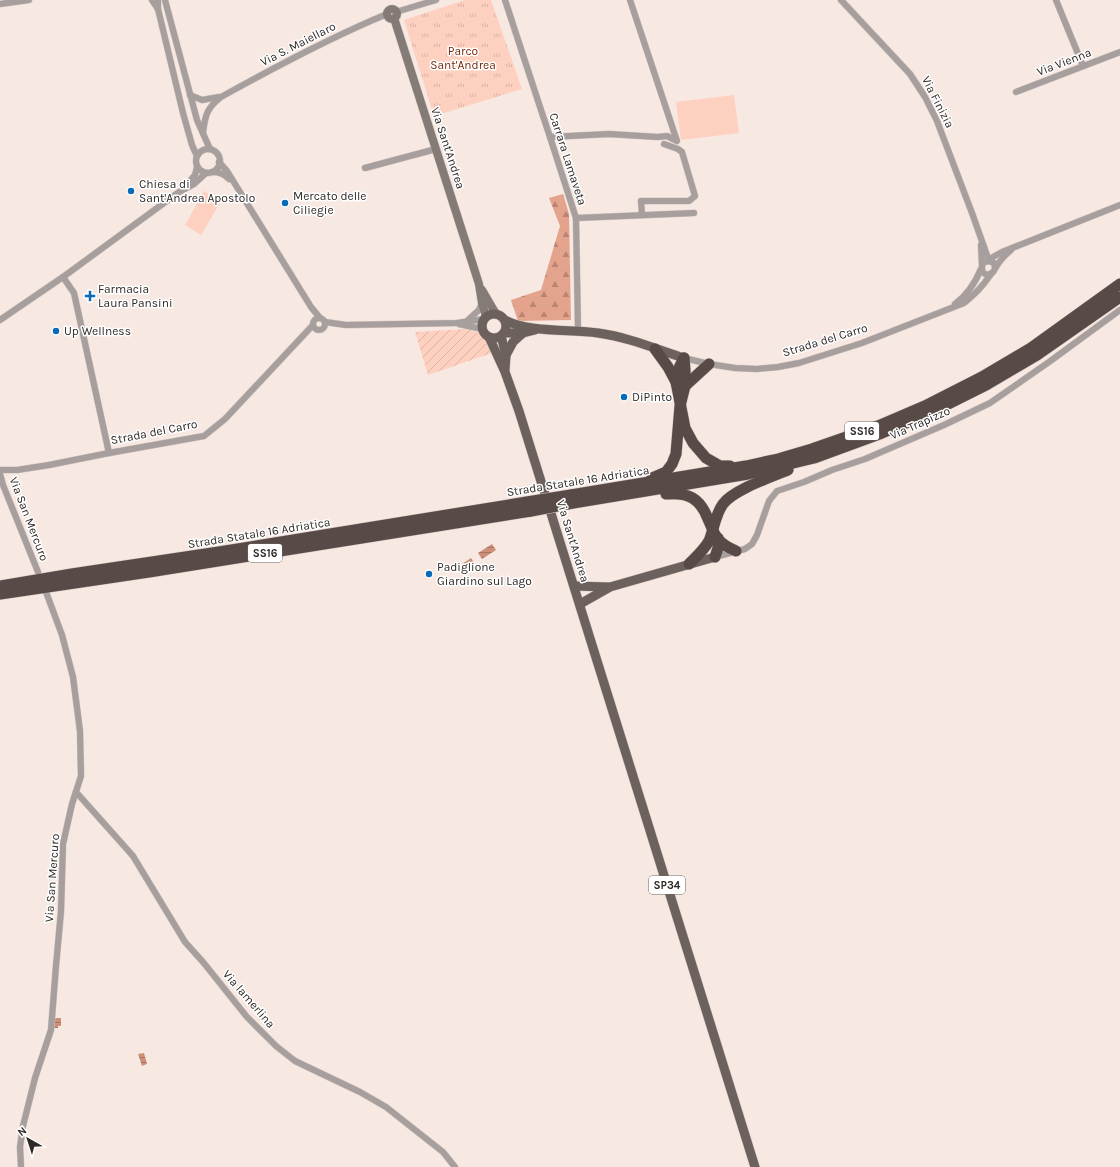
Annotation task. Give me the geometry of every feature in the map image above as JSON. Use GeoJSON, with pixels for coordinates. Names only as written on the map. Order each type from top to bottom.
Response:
{"type":"FeatureCollection","features":[{"type":"Feature","properties":{"kind":"highway","name":"Strada Statale 16 Adriatica"},"geometry":{"type":"LineString","coordinates":[[622,492],[778,459],[812,450],[878,426],[926,405],[982,377],[1031,348],[1120,284]]}},
{"type":"Feature","properties":{"kind":"highway","name":"Strada Statale 16 Adriatica"},"geometry":{"type":"LineString","coordinates":[[0,594],[149,572],[572,499],[748,474],[814,458],[882,433],[930,413],[986,384],[1037,355],[1120,297]]}},
{"type":"Feature","properties":{"kind":"highway"},"geometry":{"type":"LineString","coordinates":[[655,349],[681,384]]}},
{"type":"Feature","properties":{"kind":"highway"},"geometry":{"type":"LineString","coordinates":[[622,492],[666,472],[672,464],[676,454],[681,384],[685,370],[684,358]]}},
{"type":"Feature","properties":{"kind":"highway"},"geometry":{"type":"LineString","coordinates":[[681,384],[709,364]]}},
{"type":"Feature","properties":{"kind":"highway"},"geometry":{"type":"LineString","coordinates":[[680,406],[685,428],[693,443],[706,458],[720,466],[746,466]]}},
{"type":"Feature","properties":{"kind":"highway"},"geometry":{"type":"LineString","coordinates":[[715,557],[711,549],[719,511],[724,502],[732,496],[814,458]]}},
{"type":"Feature","properties":{"kind":"highway"},"geometry":{"type":"LineString","coordinates":[[622,492],[675,493],[689,496],[703,507],[713,537],[725,546],[736,551]]}},
{"type":"Feature","properties":{"kind":"highway","name":"Strada Statale 16 Adriatica"},"geometry":{"type":"LineString","coordinates":[[0,586],[529,506]]}},
{"type":"Feature","properties":{"kind":"highway"},"geometry":{"type":"LineString","coordinates":[[689,564],[713,537]]}},
{"type":"Feature","properties":{"kind":"main road"},"geometry":{"type":"LineString","coordinates":[[485,317],[492,313],[496,314]]}},
{"type":"Feature","properties":{"kind":"main road","name":"Via Sant'Andrea"},"geometry":{"type":"LineString","coordinates":[[496,314],[503,317],[506,326],[503,334],[506,355],[505,372]]}},
{"type":"Feature","properties":{"kind":"main road","name":"Via Sant'Andrea"},"geometry":{"type":"LineString","coordinates":[[485,317],[482,322],[482,329],[489,337],[505,372],[580,604]]}},
{"type":"Feature","properties":{"kind":"main road","name":"Strada del Carro"},"geometry":{"type":"LineString","coordinates":[[505,320],[513,324],[539,329],[578,330],[622,337],[684,358]]}},
{"type":"Feature","properties":{"kind":"main road","name":"Strada del Carro"},"geometry":{"type":"LineString","coordinates":[[503,334],[523,333],[539,329]]}},
{"type":"Feature","properties":{"kind":"main road"},"geometry":{"type":"LineString","coordinates":[[506,355],[513,342],[523,333]]}},
{"type":"Feature","properties":{"kind":"main road"},"geometry":{"type":"LineString","coordinates":[[489,337],[495,338],[503,334]]}},
{"type":"Feature","properties":{"kind":"main road"},"geometry":{"type":"LineString","coordinates":[[580,604],[610,587],[715,557]]}},
{"type":"Feature","properties":{"kind":"main road"},"geometry":{"type":"LineString","coordinates":[[574,586],[610,587]]}},
{"type":"Feature","properties":{"kind":"main road","name":"SP34"},"geometry":{"type":"LineString","coordinates":[[580,604],[755,1167]]}},
{"type":"Feature","properties":{"kind":"street"},"geometry":{"type":"LineString","coordinates":[[4,2],[28,0]]}},
{"type":"Feature","properties":{"kind":"street"},"geometry":{"type":"LineString","coordinates":[[152,0],[158,9]]}},
{"type":"Feature","properties":{"kind":"street"},"geometry":{"type":"LineString","coordinates":[[158,0],[158,9],[187,126],[192,145],[197,156]]}},
{"type":"Feature","properties":{"kind":"street"},"geometry":{"type":"LineString","coordinates":[[165,0],[197,120],[210,149]]}},
{"type":"Feature","properties":{"kind":"street","name":"Via Sant'Andrea"},"geometry":{"type":"LineString","coordinates":[[388,0],[479,284],[485,317]]}},
{"type":"Feature","properties":{"kind":"street","name":"Via S. Maiellaro"},"geometry":{"type":"LineString","coordinates":[[203,133],[208,111],[212,104],[221,97],[285,62],[359,25],[392,13],[436,0]]}},
{"type":"Feature","properties":{"kind":"street","name":"Carrara Lamaveta"},"geometry":{"type":"LineString","coordinates":[[505,0],[576,218],[578,330]]}},
{"type":"Feature","properties":{"kind":"street"},"geometry":{"type":"LineString","coordinates":[[550,136],[609,134],[658,137],[666,136],[677,141],[630,0]]}},
{"type":"Feature","properties":{"kind":"street","name":"Via Finizia"},"geometry":{"type":"LineString","coordinates":[[841,0],[910,74],[925,97],[937,121],[990,261]]}},
{"type":"Feature","properties":{"kind":"street"},"geometry":{"type":"LineString","coordinates":[[1056,0],[1083,66]]}},
{"type":"Feature","properties":{"kind":"street","name":"Via Vienna"},"geometry":{"type":"LineString","coordinates":[[1016,92],[1120,52]]}},
{"type":"Feature","properties":{"kind":"street","name":"Via S. Maiellaro"},"geometry":{"type":"LineString","coordinates":[[190,95],[202,100],[221,97]]}},
{"type":"Feature","properties":{"kind":"street"},"geometry":{"type":"LineString","coordinates":[[642,215],[640,201],[689,201],[695,196],[682,152],[664,144]]}},
{"type":"Feature","properties":{"kind":"street"},"geometry":{"type":"LineString","coordinates":[[0,320],[63,277],[179,192],[191,181],[195,174],[197,167],[197,156],[202,150],[210,149],[218,155],[219,162],[227,171],[233,183],[311,307],[318,322],[325,327],[320,330],[314,329],[318,322]]}},
{"type":"Feature","properties":{"kind":"street"},"geometry":{"type":"LineString","coordinates":[[365,168],[436,149]]}},
{"type":"Feature","properties":{"kind":"street"},"geometry":{"type":"LineString","coordinates":[[179,192],[194,184],[218,166],[219,162]]}},
{"type":"Feature","properties":{"kind":"street"},"geometry":{"type":"LineString","coordinates":[[197,167],[203,172],[219,172],[224,174],[233,183]]}},
{"type":"Feature","properties":{"kind":"street"},"geometry":{"type":"LineString","coordinates":[[1014,248],[1005,255],[995,268],[994,272],[991,274],[986,274],[983,272],[981,267],[985,261],[990,261],[997,254],[1120,205]]}},
{"type":"Feature","properties":{"kind":"street"},"geometry":{"type":"LineString","coordinates":[[576,218],[694,213]]}},
{"type":"Feature","properties":{"kind":"street","name":"Via Finizia"},"geometry":{"type":"LineString","coordinates":[[980,236],[982,250],[981,267]]}},
{"type":"Feature","properties":{"kind":"street"},"geometry":{"type":"LineString","coordinates":[[990,261],[994,263],[995,268]]}},
{"type":"Feature","properties":{"kind":"street","name":"Strada del Carro"},"geometry":{"type":"LineString","coordinates":[[949,308],[962,299],[972,289],[981,267]]}},
{"type":"Feature","properties":{"kind":"street","name":"Strada del Carro"},"geometry":{"type":"LineString","coordinates":[[684,358],[735,368],[757,369],[799,363],[862,343],[964,303],[977,293],[991,274]]}},
{"type":"Feature","properties":{"kind":"street"},"geometry":{"type":"LineString","coordinates":[[63,277],[74,293],[109,453]]}},
{"type":"Feature","properties":{"kind":"street","name":"Via Sant'Andrea"},"geometry":{"type":"LineString","coordinates":[[479,284],[496,314]]}},
{"type":"Feature","properties":{"kind":"street"},"geometry":{"type":"LineString","coordinates":[[468,321],[479,310],[482,303]]}},
{"type":"Feature","properties":{"kind":"street","name":"Via Trapizzo"},"geometry":{"type":"LineString","coordinates":[[715,557],[745,548],[752,544],[757,536],[769,501],[777,491],[865,459],[944,425],[990,403],[1120,310]]}},
{"type":"Feature","properties":{"kind":"street","name":"Strada del Carro"},"geometry":{"type":"LineString","coordinates":[[0,470],[17,470],[49,465],[204,436],[225,419],[299,340],[318,322],[346,325],[457,323],[485,317]]}},
{"type":"Feature","properties":{"kind":"street","name":"Strada del Carro"},"geometry":{"type":"LineString","coordinates":[[457,323],[482,329]]}},
{"type":"Feature","properties":{"kind":"street","name":"Strada del Carro"},"geometry":{"type":"LineString","coordinates":[[299,340],[320,330],[346,325]]}},
{"type":"Feature","properties":{"kind":"street","name":"Via San Mercuro"},"geometry":{"type":"LineString","coordinates":[[0,474],[38,572]]}},
{"type":"Feature","properties":{"kind":"street","name":"Via San Mercuro"},"geometry":{"type":"LineString","coordinates":[[21,1167],[20,1147],[23,1126],[36,1078],[52,1030],[61,911],[63,844],[72,804],[81,776],[80,731],[73,677],[62,635],[46,592]]}},
{"type":"Feature","properties":{"kind":"street","name":"Via lamerlina"},"geometry":{"type":"LineString","coordinates":[[76,792],[132,856],[185,942],[247,1017],[276,1046],[295,1061],[360,1092],[386,1107],[443,1152],[455,1167]]}},
{"type":"Feature","properties":{"kind":"green space","name":"Parco Sant'Andrea"},"geometry":{"type":"Polygon","coordinates":[[[465,0],[491,0],[522,89],[434,116],[404,20],[465,0]]]}},
{"type":"Feature","properties":{"kind":"green space"},"geometry":{"type":"Polygon","coordinates":[[[734,95],[739,133],[681,140],[676,102],[734,95]]]}},
{"type":"Feature","properties":{"kind":"green space"},"geometry":{"type":"Polygon","coordinates":[[[204,191],[221,201],[201,235],[185,225],[204,191]]]}},
{"type":"Feature","properties":{"kind":"green space"},"geometry":{"type":"Polygon","coordinates":[[[563,194],[569,214],[571,320],[518,321],[511,300],[541,290],[560,226],[549,198],[563,194]]]}},
{"type":"Feature","properties":{"kind":"green space"},"geometry":{"type":"Polygon","coordinates":[[[466,329],[484,336],[492,353],[428,375],[415,332],[466,329]]]}},
{"type":"Feature","properties":{"kind":"shaded area"},"geometry":{"type":"Polygon","coordinates":[[[492,544],[496,550],[482,559],[478,553],[492,544]]]}},
{"type":"Feature","properties":{"kind":"shaded area"},"geometry":{"type":"Polygon","coordinates":[[[471,558],[475,564],[462,573],[458,567],[471,558]]]}},
{"type":"Feature","properties":{"kind":"shaded area"},"geometry":{"type":"Polygon","coordinates":[[[55,1018],[61,1018],[61,1026],[58,1026],[58,1028],[54,1028],[55,1018]]]}},
{"type":"Feature","properties":{"kind":"shaded area"},"geometry":{"type":"Polygon","coordinates":[[[144,1053],[147,1064],[142,1066],[138,1054],[144,1053]]]}},
{"type":"Feature","properties":{"kind":"place","name":"Chiesa di Sant'Andrea Apostolo"},"geometry":{"type":"Point","coordinates":[131,191]}},
{"type":"Feature","properties":{"kind":"place","name":"Mercato delle Ciliegie"},"geometry":{"type":"Point","coordinates":[285,203]}},
{"type":"Feature","properties":{"kind":"place","name":"Farmacia Laura Pansini"},"geometry":{"type":"Point","coordinates":[90,296]}},
{"type":"Feature","properties":{"kind":"place","name":"Up Wellness"},"geometry":{"type":"Point","coordinates":[56,331]}},
{"type":"Feature","properties":{"kind":"place","name":"DiPinto"},"geometry":{"type":"Point","coordinates":[624,397]}},
{"type":"Feature","properties":{"kind":"place","name":"Padiglione Giardino sul Lago"},"geometry":{"type":"Point","coordinates":[429,574]}}]}
